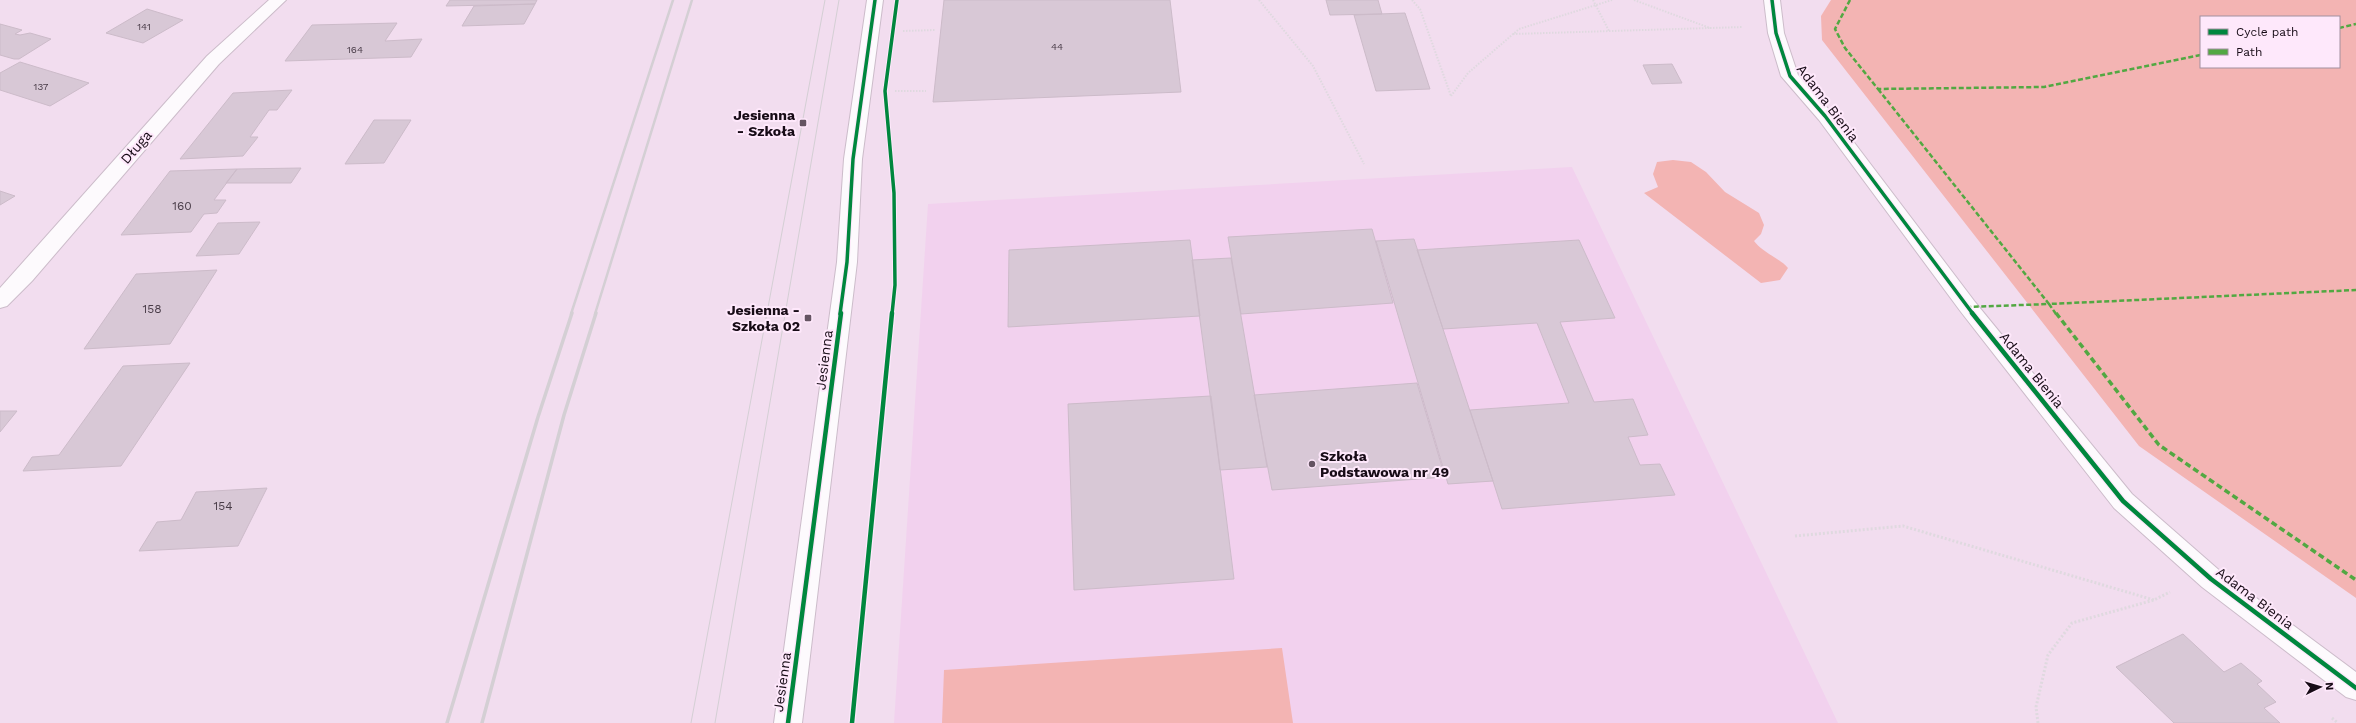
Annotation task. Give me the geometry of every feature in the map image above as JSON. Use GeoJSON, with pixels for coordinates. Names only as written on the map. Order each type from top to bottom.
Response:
{"type":"FeatureCollection","features":[{"type":"Feature","properties":{"kind":"street","name":"Długa"},"geometry":{"type":"LineString","coordinates":[[0,301],[26,276],[212,60],[278,0]]}},
{"type":"Feature","properties":{"kind":"street","name":"Jesienna"},"geometry":{"type":"LineString","coordinates":[[788,723],[847,262],[853,159],[875,0]]}},
{"type":"Feature","properties":{"kind":"street","name":"Adama Bienia"},"geometry":{"type":"LineString","coordinates":[[1772,0],[1776,33],[1790,76],[1824,116],[1968,307],[2123,501],[2211,579],[2356,688]]}},
{"type":"Feature","properties":{"kind":"path"},"geometry":{"type":"LineString","coordinates":[[1259,0],[1313,66],[1364,164]]}},
{"type":"Feature","properties":{"kind":"path"},"geometry":{"type":"LineString","coordinates":[[1412,0],[1420,9],[1450,96],[1468,73],[1519,29],[1612,0]]}},
{"type":"Feature","properties":{"kind":"path"},"geometry":{"type":"LineString","coordinates":[[1593,0],[1609,31]]}},
{"type":"Feature","properties":{"kind":"path"},"geometry":{"type":"LineString","coordinates":[[1634,0],[1710,28]]}},
{"type":"Feature","properties":{"kind":"path"},"geometry":{"type":"LineString","coordinates":[[1513,34],[1747,26]]}},
{"type":"Feature","properties":{"kind":"path"},"geometry":{"type":"LineString","coordinates":[[900,31],[935,30]]}},
{"type":"Feature","properties":{"kind":"path"},"geometry":{"type":"LineString","coordinates":[[892,91],[926,91]]}},
{"type":"Feature","properties":{"kind":"path"},"geometry":{"type":"LineString","coordinates":[[1795,536],[1903,526],[2154,600],[2072,623],[2048,654],[2036,707],[2038,723]]}},
{"type":"Feature","properties":{"kind":"shaded area"},"geometry":{"type":"Polygon","coordinates":[[[1831,0],[2356,0],[2356,598],[2139,446],[1822,40],[1821,16],[1831,0]]]}},
{"type":"Feature","properties":{"kind":"shaded area"},"geometry":{"type":"Polygon","coordinates":[[[1673,160],[1691,162],[1706,172],[1725,192],[1759,213],[1764,225],[1761,234],[1754,241],[1762,249],[1788,268],[1780,280],[1761,283],[1644,193],[1658,187],[1653,174],[1657,162],[1673,160]]]}},
{"type":"Feature","properties":{"kind":"shaded area","name":"Szkoła Podstawowa nr 49"},"geometry":{"type":"Polygon","coordinates":[[[1572,167],[1838,723],[894,723],[928,204],[1572,167]]]}},
{"type":"Feature","properties":{"kind":"shaded area"},"geometry":{"type":"Polygon","coordinates":[[[1282,648],[1293,723],[942,723],[944,670],[1282,648]]]}},
{"type":"Feature","properties":{"kind":"building"},"geometry":{"type":"Polygon","coordinates":[[[450,0],[537,0],[535,4],[446,6],[450,0]]]}},
{"type":"Feature","properties":{"kind":"building"},"geometry":{"type":"Polygon","coordinates":[[[944,0],[1170,0],[1181,92],[933,102],[944,0]]]}},
{"type":"Feature","properties":{"kind":"building"},"geometry":{"type":"Polygon","coordinates":[[[1326,0],[1378,0],[1382,14],[1330,15],[1326,0]]]}},
{"type":"Feature","properties":{"kind":"building"},"geometry":{"type":"Polygon","coordinates":[[[535,4],[524,24],[462,26],[474,6],[535,4]]]}},
{"type":"Feature","properties":{"kind":"building"},"geometry":{"type":"Polygon","coordinates":[[[147,9],[183,20],[143,43],[106,33],[147,9]]]}},
{"type":"Feature","properties":{"kind":"building"},"geometry":{"type":"Polygon","coordinates":[[[1405,13],[1430,89],[1376,91],[1354,15],[1405,13]]]}},
{"type":"Feature","properties":{"kind":"building"},"geometry":{"type":"Polygon","coordinates":[[[397,23],[385,41],[422,39],[411,57],[285,61],[312,25],[397,23]]]}},
{"type":"Feature","properties":{"kind":"building"},"geometry":{"type":"Polygon","coordinates":[[[0,24],[22,30],[15,34],[20,35],[30,33],[51,39],[19,59],[0,55],[0,24]]]}},
{"type":"Feature","properties":{"kind":"building"},"geometry":{"type":"Polygon","coordinates":[[[20,62],[89,83],[50,106],[0,90],[0,73],[20,62]]]}},
{"type":"Feature","properties":{"kind":"building"},"geometry":{"type":"Polygon","coordinates":[[[1672,64],[1682,83],[1652,84],[1643,65],[1672,64]]]}},
{"type":"Feature","properties":{"kind":"building"},"geometry":{"type":"Polygon","coordinates":[[[292,90],[277,110],[269,110],[250,137],[258,137],[243,156],[180,159],[233,93],[292,90]]]}},
{"type":"Feature","properties":{"kind":"building"},"geometry":{"type":"Polygon","coordinates":[[[374,120],[411,120],[384,163],[345,164],[374,120]]]}},
{"type":"Feature","properties":{"kind":"building"},"geometry":{"type":"Polygon","coordinates":[[[301,168],[291,183],[226,183],[237,169],[301,168]]]}},
{"type":"Feature","properties":{"kind":"building"},"geometry":{"type":"Polygon","coordinates":[[[237,169],[214,200],[226,200],[217,213],[204,214],[191,232],[121,235],[170,171],[237,169]]]}},
{"type":"Feature","properties":{"kind":"building"},"geometry":{"type":"Polygon","coordinates":[[[0,191],[15,196],[0,205],[0,191]]]}},
{"type":"Feature","properties":{"kind":"building"},"geometry":{"type":"Polygon","coordinates":[[[260,222],[239,254],[196,256],[218,223],[260,222]]]}},
{"type":"Feature","properties":{"kind":"building"},"geometry":{"type":"Polygon","coordinates":[[[1372,229],[1393,303],[1241,314],[1228,237],[1372,229]]]}},
{"type":"Feature","properties":{"kind":"building"},"geometry":{"type":"Polygon","coordinates":[[[1414,239],[1493,481],[1448,484],[1376,241],[1414,239]]]}},
{"type":"Feature","properties":{"kind":"building"},"geometry":{"type":"Polygon","coordinates":[[[1190,240],[1200,316],[1008,327],[1009,250],[1190,240]]]}},
{"type":"Feature","properties":{"kind":"building"},"geometry":{"type":"Polygon","coordinates":[[[1579,240],[1615,318],[1560,322],[1594,402],[1633,399],[1648,435],[1628,437],[1640,465],[1660,464],[1675,495],[1502,509],[1470,410],[1569,403],[1537,323],[1443,329],[1417,250],[1579,240]]]}},
{"type":"Feature","properties":{"kind":"building"},"geometry":{"type":"Polygon","coordinates":[[[1231,258],[1267,467],[1220,470],[1192,260],[1231,258]]]}},
{"type":"Feature","properties":{"kind":"building"},"geometry":{"type":"Polygon","coordinates":[[[217,270],[170,344],[84,349],[136,274],[217,270]]]}},
{"type":"Feature","properties":{"kind":"building"},"geometry":{"type":"Polygon","coordinates":[[[190,363],[121,466],[23,471],[32,457],[59,455],[123,366],[190,363]]]}},
{"type":"Feature","properties":{"kind":"building"},"geometry":{"type":"Polygon","coordinates":[[[1417,383],[1445,477],[1272,490],[1254,395],[1417,383]]]}},
{"type":"Feature","properties":{"kind":"building"},"geometry":{"type":"Polygon","coordinates":[[[1211,396],[1234,579],[1074,590],[1068,404],[1211,396]]]}},
{"type":"Feature","properties":{"kind":"building"},"geometry":{"type":"Polygon","coordinates":[[[0,411],[17,411],[0,432],[0,411]]]}},
{"type":"Feature","properties":{"kind":"building"},"geometry":{"type":"Polygon","coordinates":[[[267,488],[238,546],[139,551],[157,522],[181,520],[196,492],[267,488]]]}},
{"type":"Feature","properties":{"kind":"building"},"geometry":{"type":"Polygon","coordinates":[[[2183,634],[2224,672],[2241,663],[2262,681],[2257,684],[2276,702],[2264,708],[2280,723],[2174,723],[2116,667],[2183,634]]]}},
{"type":"Feature","properties":{"kind":"tram line"},"geometry":{"type":"LineString","coordinates":[[691,723],[825,0]]}},
{"type":"Feature","properties":{"kind":"tram line"},"geometry":{"type":"LineString","coordinates":[[715,723],[839,0]]}},
{"type":"Feature","properties":{"kind":"railway"},"geometry":{"type":"LineString","coordinates":[[571,314],[673,0]]}},
{"type":"Feature","properties":{"kind":"railway"},"geometry":{"type":"LineString","coordinates":[[595,314],[692,0]]}},
{"type":"Feature","properties":{"kind":"railway"},"geometry":{"type":"LineString","coordinates":[[447,723],[538,417],[572,313]]}},
{"type":"Feature","properties":{"kind":"railway"},"geometry":{"type":"LineString","coordinates":[[482,723],[564,415],[596,313]]}},
{"type":"Feature","properties":{"kind":"marked path"},"geometry":{"type":"LineString","coordinates":[[1850,0],[1841,14],[1835,29],[1845,48],[1878,89],[2044,87],[2200,55]]}},
{"type":"Feature","properties":{"kind":"marked path"},"geometry":{"type":"LineString","coordinates":[[2340,28],[2356,24]]}},
{"type":"Feature","properties":{"kind":"marked path"},"geometry":{"type":"LineString","coordinates":[[1878,89],[2049,304],[1968,307]]}},
{"type":"Feature","properties":{"kind":"marked path"},"geometry":{"type":"LineString","coordinates":[[2356,290],[2049,304],[2159,445],[2356,580]]}},
{"type":"Feature","properties":{"kind":"cycle path"},"geometry":{"type":"LineString","coordinates":[[788,723],[847,262],[853,159],[875,0]]}},
{"type":"Feature","properties":{"kind":"cycle path"},"geometry":{"type":"LineString","coordinates":[[852,723],[895,285],[894,193],[885,91],[897,0]]}},
{"type":"Feature","properties":{"kind":"cycle path"},"geometry":{"type":"LineString","coordinates":[[1772,0],[1776,33],[1790,76],[1825,116],[1968,307],[2123,501],[2211,579],[2356,688]]}},
{"type":"Feature","properties":{"kind":"place","name":"Jesienna - Szkoła"},"geometry":{"type":"Point","coordinates":[803,123]}},
{"type":"Feature","properties":{"kind":"place","name":"Jesienna - Szkoła 02"},"geometry":{"type":"Point","coordinates":[808,318]}},
{"type":"Feature","properties":{"kind":"place","name":"Szkoła Podstawowa nr 49"},"geometry":{"type":"Point","coordinates":[1312,464]}}]}
